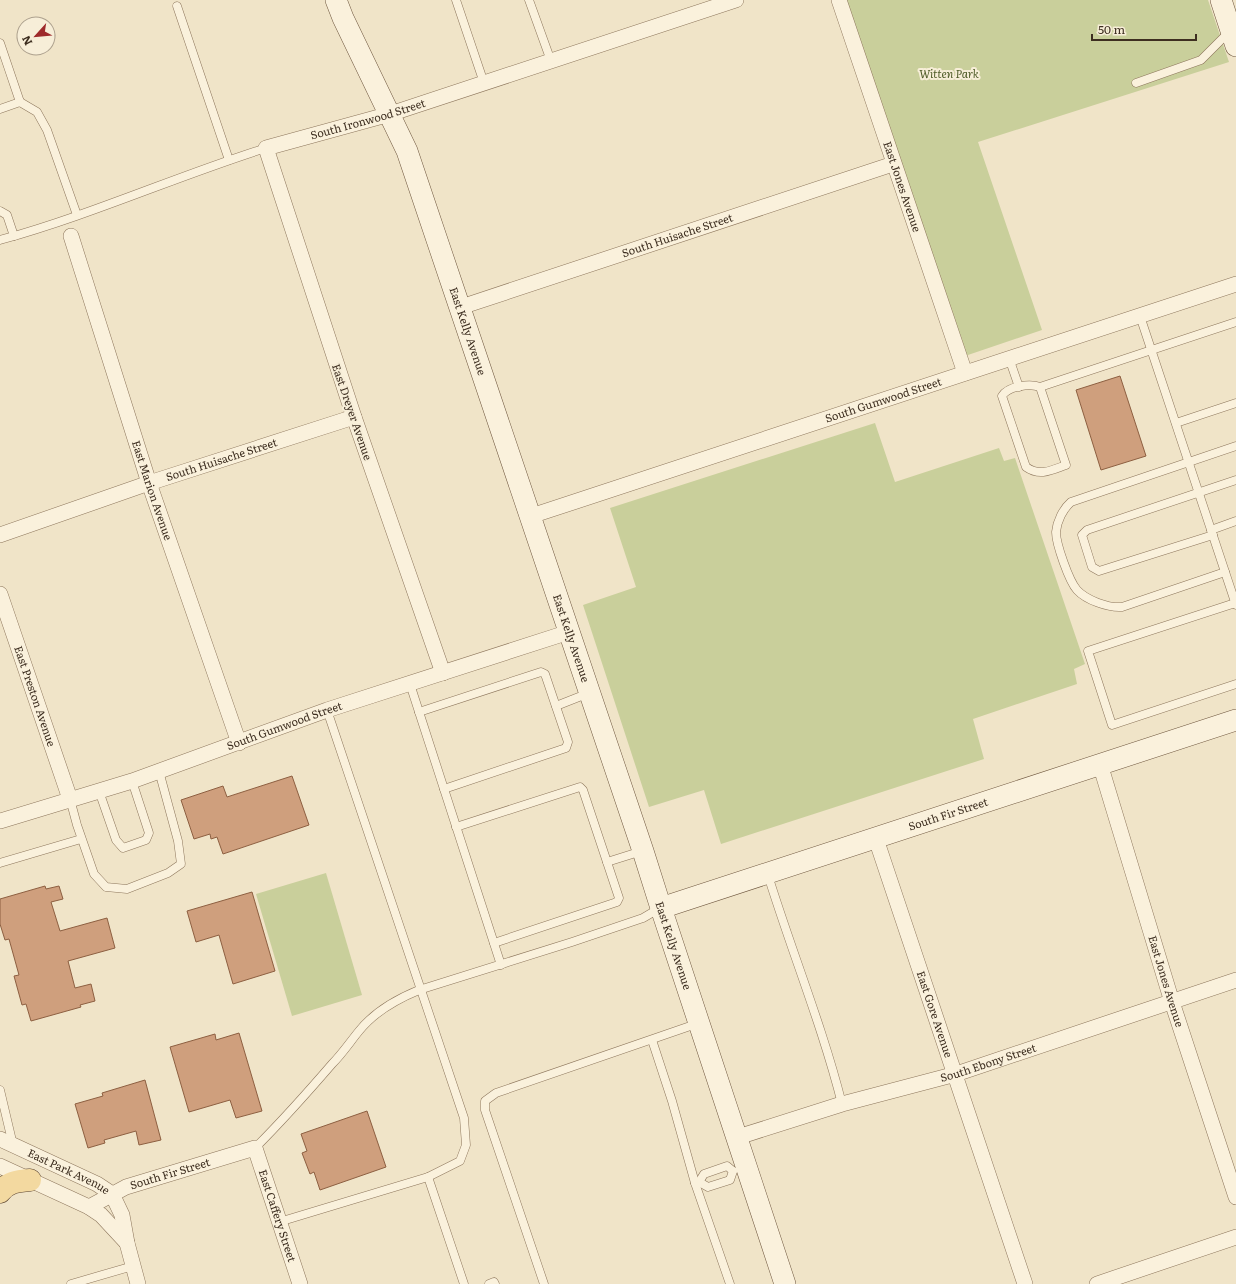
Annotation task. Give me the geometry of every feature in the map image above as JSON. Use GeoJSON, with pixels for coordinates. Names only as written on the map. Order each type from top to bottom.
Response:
{"type":"FeatureCollection","features":[{"type":"Feature","properties":{"kind":"main road"},"geometry":{"type":"LineString","coordinates":[[0,1192],[5,1186],[13,1182],[30,1180]]}},
{"type":"Feature","properties":{"kind":"street","name":"East Kelly Avenue"},"geometry":{"type":"LineString","coordinates":[[336,0],[342,18],[407,151],[531,516],[568,632],[644,851],[661,908],[738,1137],[740,1169],[785,1284]]}},
{"type":"Feature","properties":{"kind":"street","name":"East Jones Avenue"},"geometry":{"type":"LineString","coordinates":[[839,0],[893,164],[965,373]]}},
{"type":"Feature","properties":{"kind":"street"},"geometry":{"type":"LineString","coordinates":[[1221,0],[1234,38]]}},
{"type":"Feature","properties":{"kind":"street","name":"South Ironwood Street"},"geometry":{"type":"LineString","coordinates":[[266,148],[390,114],[732,1]]}},
{"type":"Feature","properties":{"kind":"street","name":"East Dreyer Avenue"},"geometry":{"type":"LineString","coordinates":[[266,148],[354,418],[443,673]]}},
{"type":"Feature","properties":{"kind":"street","name":"South Huisache Street"},"geometry":{"type":"LineString","coordinates":[[461,307],[893,164]]}},
{"type":"Feature","properties":{"kind":"street","name":"East Marion Avenue"},"geometry":{"type":"LineString","coordinates":[[71,236],[149,483],[239,743]]}},
{"type":"Feature","properties":{"kind":"street","name":"South Gumwood Street"},"geometry":{"type":"LineString","coordinates":[[531,516],[1236,284]]}},
{"type":"Feature","properties":{"kind":"street","name":"South Huisache Street"},"geometry":{"type":"LineString","coordinates":[[0,535],[149,483],[354,418]]}},
{"type":"Feature","properties":{"kind":"street","name":"East Preston Avenue"},"geometry":{"type":"LineString","coordinates":[[0,594],[70,799]]}},
{"type":"Feature","properties":{"kind":"street","name":"South Gumwood Street"},"geometry":{"type":"LineString","coordinates":[[0,820],[132,781],[327,710],[568,632]]}},
{"type":"Feature","properties":{"kind":"street","name":"South Fir Street"},"geometry":{"type":"LineString","coordinates":[[661,908],[876,836],[1236,720]]}},
{"type":"Feature","properties":{"kind":"street","name":"East Jones Avenue"},"geometry":{"type":"LineString","coordinates":[[1100,764],[1172,1002],[1236,1197]]}},
{"type":"Feature","properties":{"kind":"street","name":"East Gore Avenue"},"geometry":{"type":"LineString","coordinates":[[876,836],[1025,1284]]}},
{"type":"Feature","properties":{"kind":"street","name":"South Ebony Street"},"geometry":{"type":"LineString","coordinates":[[738,1137],[842,1104],[956,1074],[1236,980]]}},
{"type":"Feature","properties":{"kind":"street","name":"East Park Avenue"},"geometry":{"type":"LineString","coordinates":[[6,1142],[97,1184],[112,1194],[122,1215],[126,1243],[138,1284]]}},
{"type":"Feature","properties":{"kind":"street","name":"South Fir Street"},"geometry":{"type":"LineString","coordinates":[[89,1207],[126,1187],[255,1148]]}},
{"type":"Feature","properties":{"kind":"street","name":"East Caffery Street"},"geometry":{"type":"LineString","coordinates":[[255,1148],[300,1284]]}},
{"type":"Feature","properties":{"kind":"street","name":"East Park Avenue"},"geometry":{"type":"LineString","coordinates":[[0,1166],[89,1207],[101,1216],[126,1243]]}},
{"type":"Feature","properties":{"kind":"street"},"geometry":{"type":"LineString","coordinates":[[1097,1284],[1236,1237]]}},
{"type":"Feature","properties":{"kind":"lane"},"geometry":{"type":"LineString","coordinates":[[456,0],[484,83]]}},
{"type":"Feature","properties":{"kind":"lane"},"geometry":{"type":"LineString","coordinates":[[529,0],[551,61]]}},
{"type":"Feature","properties":{"kind":"lane"},"geometry":{"type":"LineString","coordinates":[[177,6],[229,160]]}},
{"type":"Feature","properties":{"kind":"lane"},"geometry":{"type":"LineString","coordinates":[[1136,83],[1200,60],[1234,38]]}},
{"type":"Feature","properties":{"kind":"lane"},"geometry":{"type":"LineString","coordinates":[[0,43],[20,102],[37,112],[47,130],[76,216]]}},
{"type":"Feature","properties":{"kind":"lane"},"geometry":{"type":"LineString","coordinates":[[0,109],[20,102]]}},
{"type":"Feature","properties":{"kind":"lane","name":"South Ironwood Street"},"geometry":{"type":"LineString","coordinates":[[0,240],[76,216],[266,148]]}},
{"type":"Feature","properties":{"kind":"lane"},"geometry":{"type":"LineString","coordinates":[[0,211],[7,215],[14,236]]}},
{"type":"Feature","properties":{"kind":"lane"},"geometry":{"type":"LineString","coordinates":[[1140,316],[1236,604],[1088,651],[1112,725],[1236,684]]}},
{"type":"Feature","properties":{"kind":"lane"},"geometry":{"type":"LineString","coordinates":[[1040,387],[1066,465],[1043,473],[1026,467],[1002,398],[1004,393],[1019,387],[1031,385],[1040,387],[1236,322]]}},
{"type":"Feature","properties":{"kind":"lane"},"geometry":{"type":"LineString","coordinates":[[1009,358],[1019,387]]}},
{"type":"Feature","properties":{"kind":"lane"},"geometry":{"type":"LineString","coordinates":[[1176,422],[1236,403]]}},
{"type":"Feature","properties":{"kind":"lane"},"geometry":{"type":"LineString","coordinates":[[1225,572],[1122,607],[1115,607],[1083,595],[1071,582],[1056,532],[1067,505],[1078,499],[1236,446]]}},
{"type":"Feature","properties":{"kind":"lane"},"geometry":{"type":"LineString","coordinates":[[1236,480],[1087,530],[1083,533],[1082,538],[1092,567],[1099,571],[1212,532],[1236,522]]}},
{"type":"Feature","properties":{"kind":"lane"},"geometry":{"type":"LineString","coordinates":[[419,712],[541,672],[546,674],[568,742],[566,748],[444,789]]}},
{"type":"Feature","properties":{"kind":"lane"},"geometry":{"type":"LineString","coordinates":[[410,684],[501,964]]}},
{"type":"Feature","properties":{"kind":"lane"},"geometry":{"type":"LineString","coordinates":[[556,706],[589,693]]}},
{"type":"Feature","properties":{"kind":"lane"},"geometry":{"type":"LineString","coordinates":[[279,1222],[308,1215],[428,1177],[460,1161],[466,1145],[464,1118],[327,710]]}},
{"type":"Feature","properties":{"kind":"lane"},"geometry":{"type":"LineString","coordinates":[[70,799],[81,839],[94,874],[106,887],[127,889],[168,873],[181,864],[178,841],[159,771]]}},
{"type":"Feature","properties":{"kind":"lane"},"geometry":{"type":"LineString","coordinates":[[99,791],[116,840],[123,848],[146,840],[149,833],[132,781]]}},
{"type":"Feature","properties":{"kind":"lane"},"geometry":{"type":"LineString","coordinates":[[456,827],[580,787],[583,790],[619,898],[617,902],[494,943]]}},
{"type":"Feature","properties":{"kind":"lane"},"geometry":{"type":"LineString","coordinates":[[0,863],[81,839]]}},
{"type":"Feature","properties":{"kind":"lane"},"geometry":{"type":"LineString","coordinates":[[607,862],[644,851]]}},
{"type":"Feature","properties":{"kind":"lane"},"geometry":{"type":"LineString","coordinates":[[767,872],[785,932],[834,1072],[842,1104]]}},
{"type":"Feature","properties":{"kind":"lane"},"geometry":{"type":"LineString","coordinates":[[255,1148],[336,1061],[360,1029],[379,1011],[399,998],[643,918],[661,908]]}},
{"type":"Feature","properties":{"kind":"lane"},"geometry":{"type":"LineString","coordinates":[[544,1284],[485,1110],[485,1101],[496,1093],[699,1023]]}},
{"type":"Feature","properties":{"kind":"lane"},"geometry":{"type":"LineString","coordinates":[[652,1040],[730,1284]]}},
{"type":"Feature","properties":{"kind":"lane"},"geometry":{"type":"LineString","coordinates":[[0,1090],[6,1142]]}},
{"type":"Feature","properties":{"kind":"lane"},"geometry":{"type":"LineString","coordinates":[[727,1166],[740,1169],[730,1180],[708,1187],[697,1182],[704,1174],[727,1166]]}},
{"type":"Feature","properties":{"kind":"lane"},"geometry":{"type":"LineString","coordinates":[[428,1177],[464,1284]]}},
{"type":"Feature","properties":{"kind":"lane"},"geometry":{"type":"LineString","coordinates":[[71,1284],[133,1266]]}},
{"type":"Feature","properties":{"kind":"lane"},"geometry":{"type":"LineString","coordinates":[[489,1284],[494,1282],[495,1284]]}},
{"type":"Feature","properties":{"kind":"green space","name":"Witten Park"},"geometry":{"type":"Polygon","coordinates":[[[845,0],[1208,0],[1229,62],[978,142],[1042,330],[965,356],[845,0]]]}},
{"type":"Feature","properties":{"kind":"green space"},"geometry":{"type":"Polygon","coordinates":[[[875,423],[895,482],[999,448],[1004,461],[1015,458],[1085,664],[1074,669],[1077,684],[973,719],[984,759],[721,844],[704,790],[649,807],[583,605],[636,587],[610,508],[875,423]]]}},
{"type":"Feature","properties":{"kind":"green space"},"geometry":{"type":"Polygon","coordinates":[[[326,873],[362,995],[292,1016],[256,894],[326,873]]]}},
{"type":"Feature","properties":{"kind":"building"},"geometry":{"type":"Polygon","coordinates":[[[1120,376],[1146,456],[1101,470],[1076,390],[1120,376]]]}},
{"type":"Feature","properties":{"kind":"building"},"geometry":{"type":"Polygon","coordinates":[[[292,776],[309,825],[223,854],[217,837],[211,839],[210,834],[194,839],[181,800],[223,786],[227,797],[292,776]]]}},
{"type":"Feature","properties":{"kind":"building"},"geometry":{"type":"Polygon","coordinates":[[[45,886],[46,889],[59,886],[63,899],[51,902],[60,931],[107,918],[115,948],[68,961],[75,988],[91,984],[95,1001],[80,1005],[81,1007],[31,1021],[26,1004],[22,1005],[14,976],[19,975],[9,939],[5,940],[0,924],[0,899],[45,886]]]}},
{"type":"Feature","properties":{"kind":"building"},"geometry":{"type":"Polygon","coordinates":[[[252,892],[275,971],[233,984],[219,935],[196,942],[187,911],[252,892]]]}},
{"type":"Feature","properties":{"kind":"building"},"geometry":{"type":"Polygon","coordinates":[[[239,1033],[262,1111],[236,1118],[230,1100],[189,1112],[170,1047],[215,1034],[216,1040],[239,1033]]]}},
{"type":"Feature","properties":{"kind":"building"},"geometry":{"type":"Polygon","coordinates":[[[145,1080],[161,1140],[139,1145],[136,1131],[104,1140],[105,1143],[88,1148],[75,1104],[103,1096],[102,1093],[145,1080]]]}},
{"type":"Feature","properties":{"kind":"building"},"geometry":{"type":"Polygon","coordinates":[[[367,1111],[386,1167],[320,1190],[314,1172],[310,1174],[302,1153],[307,1151],[301,1134],[367,1111]]]}}]}
